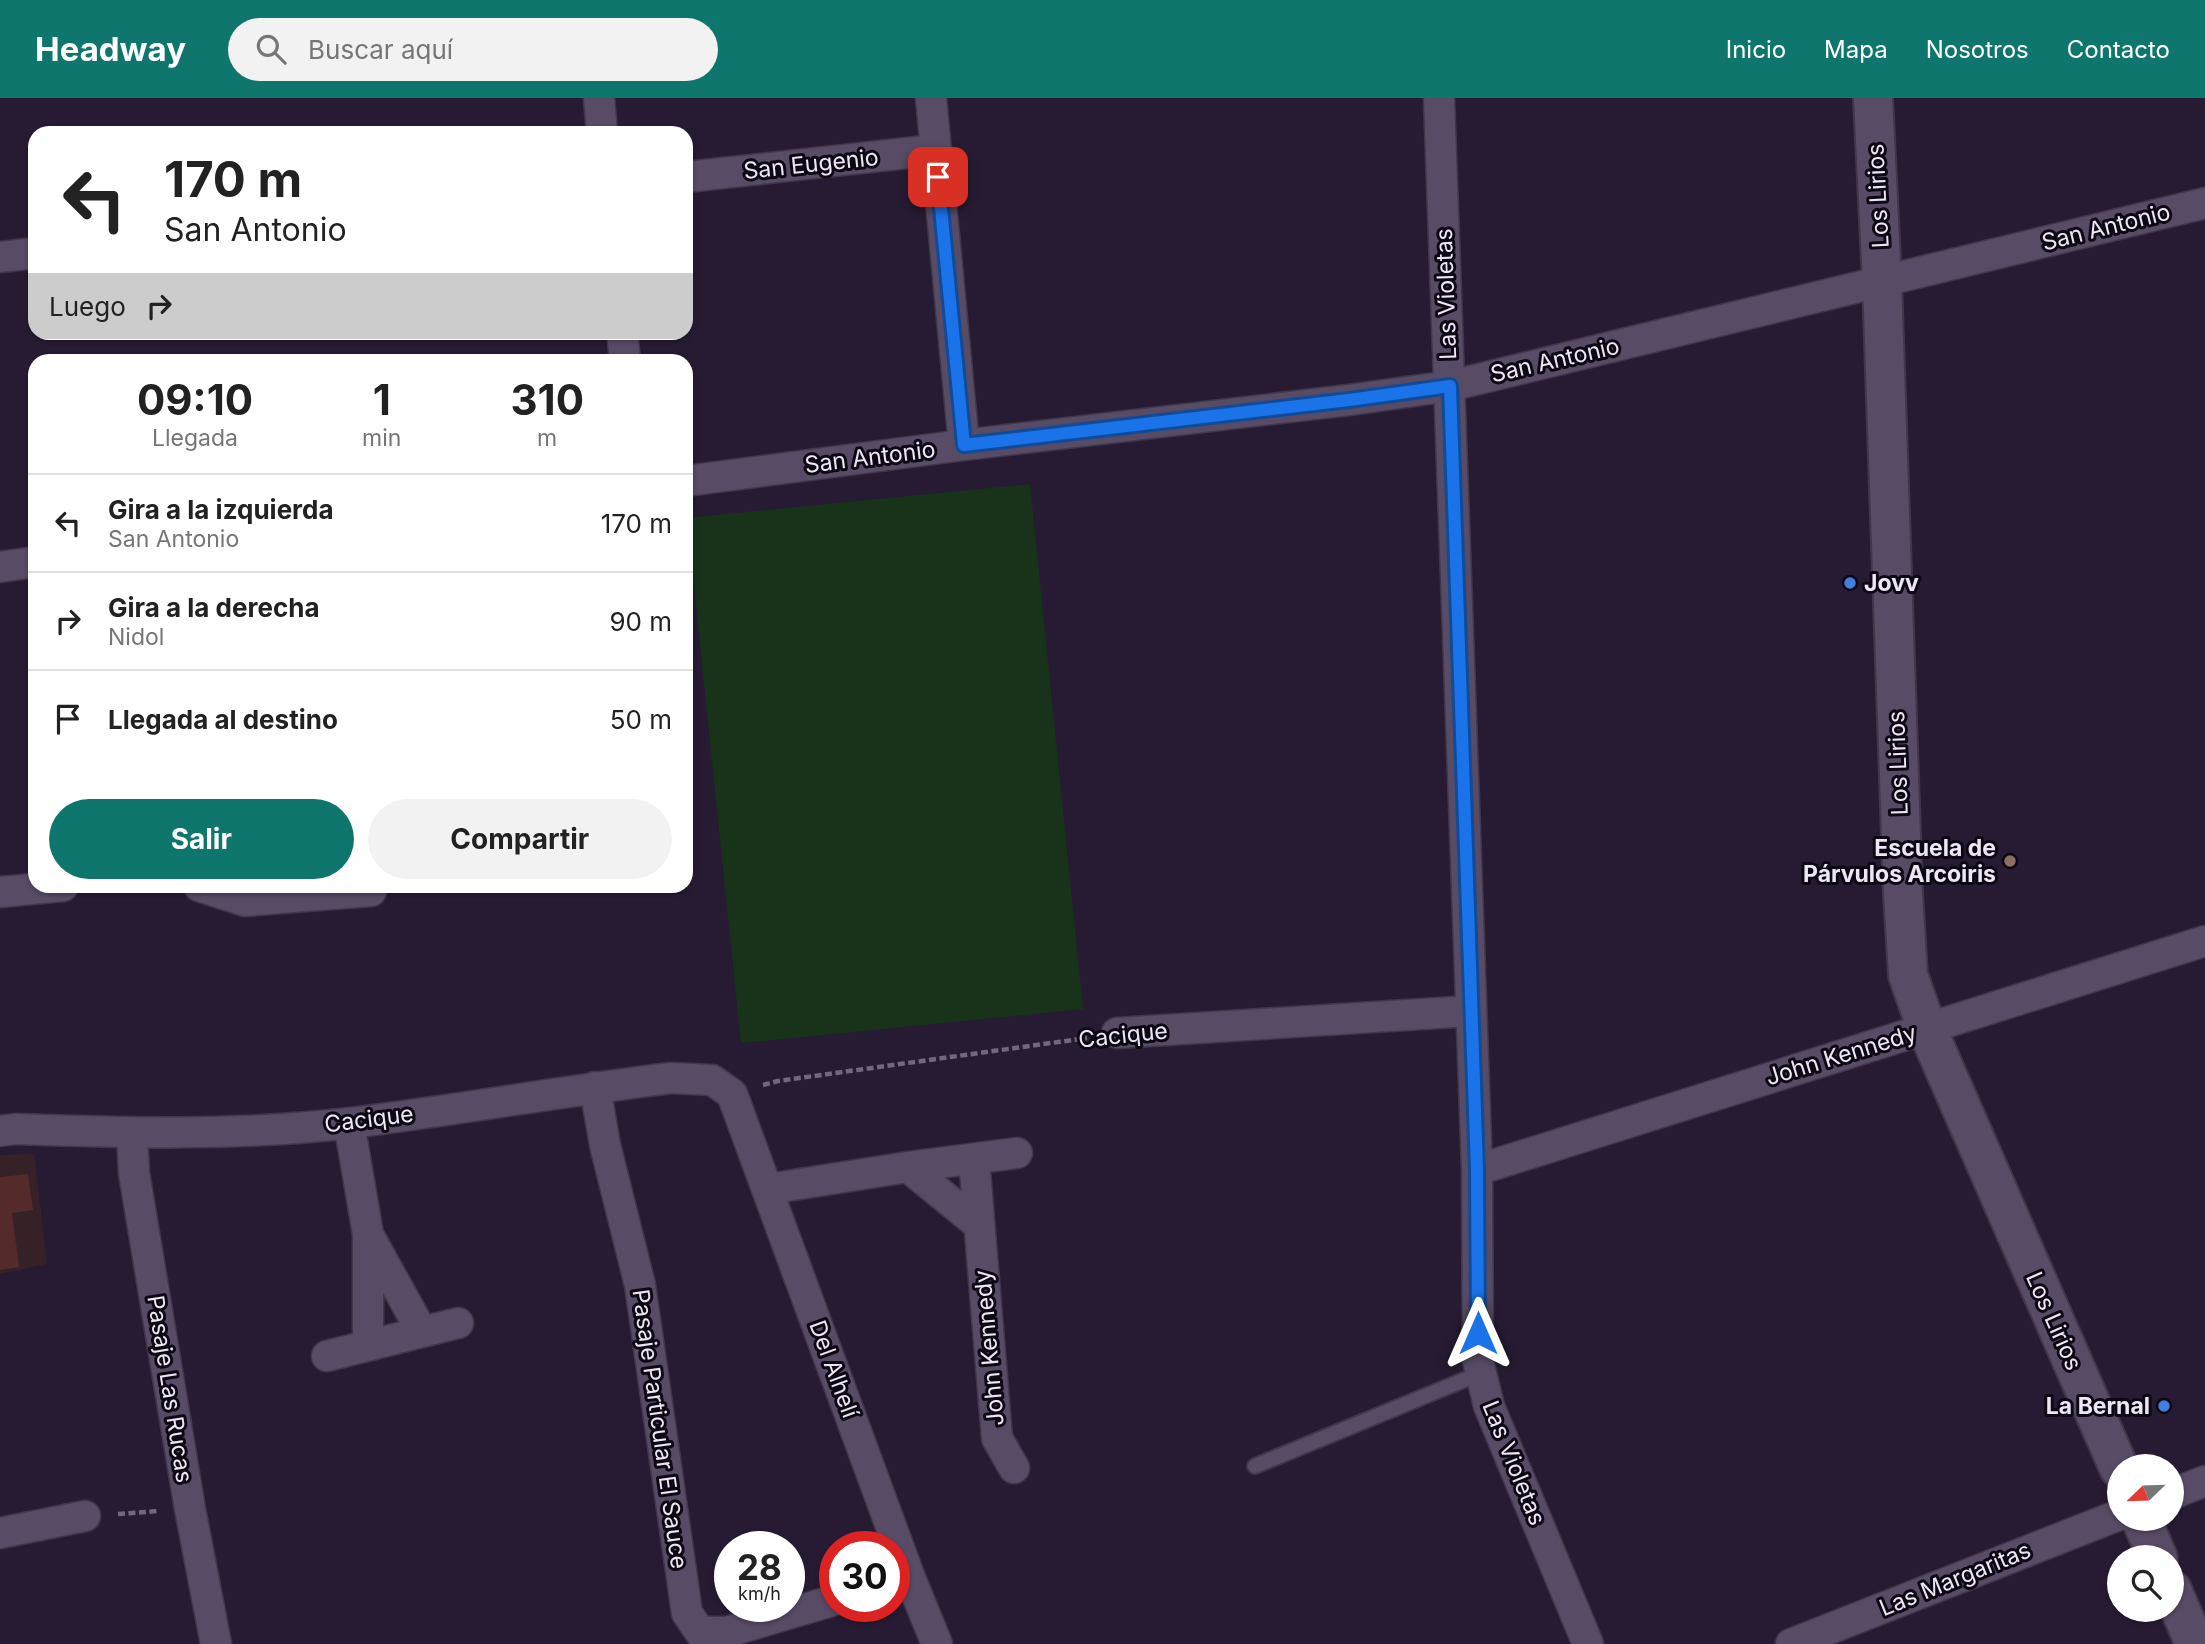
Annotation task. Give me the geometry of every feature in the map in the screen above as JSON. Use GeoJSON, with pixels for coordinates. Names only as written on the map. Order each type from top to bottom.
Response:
{"type":"FeatureCollection","features":[{"type":"Feature","properties":{"kind":"main road","name":"Los Lirios"},"geometry":{"type":"LineString","coordinates":[[1874,98],[1903,894],[1909,975],[1927,1029],[2113,1454]]}},
{"type":"Feature","properties":{"kind":"main road"},"geometry":{"type":"LineString","coordinates":[[2184,1618],[2195,1644]]}},
{"type":"Feature","properties":{"kind":"street"},"geometry":{"type":"LineString","coordinates":[[599,98],[601,126]]}},
{"type":"Feature","properties":{"kind":"street"},"geometry":{"type":"LineString","coordinates":[[931,98],[964,445]]}},
{"type":"Feature","properties":{"kind":"street","name":"Las Violetas"},"geometry":{"type":"LineString","coordinates":[[1439,98],[1477,1170],[1478,1361],[1489,1406],[1588,1644]]}},
{"type":"Feature","properties":{"kind":"street","name":"San Eugenio"},"geometry":{"type":"LineString","coordinates":[[693,176],[935,150]]}},
{"type":"Feature","properties":{"kind":"street","name":"San Antonio"},"geometry":{"type":"LineString","coordinates":[[693,480],[1450,386],[2205,203]]}},
{"type":"Feature","properties":{"kind":"street"},"geometry":{"type":"LineString","coordinates":[[0,257],[28,254]]}},
{"type":"Feature","properties":{"kind":"street"},"geometry":{"type":"LineString","coordinates":[[0,567],[28,563]]}},
{"type":"Feature","properties":{"kind":"street"},"geometry":{"type":"LineString","coordinates":[[0,892],[28,889]]}},
{"type":"Feature","properties":{"kind":"street"},"geometry":{"type":"LineString","coordinates":[[220,893],[245,901],[308,893]]}},
{"type":"Feature","properties":{"kind":"street","name":"John Kennedy"},"geometry":{"type":"LineString","coordinates":[[1477,1170],[2205,941]]}},
{"type":"Feature","properties":{"kind":"street","name":"Cacique"},"geometry":{"type":"LineString","coordinates":[[1117,1033],[1471,1011]]}},
{"type":"Feature","properties":{"kind":"street","name":"Cacique"},"geometry":{"type":"LineString","coordinates":[[0,1131],[16,1129],[132,1134],[228,1132],[349,1123],[671,1078],[712,1080],[732,1094]]}},
{"type":"Feature","properties":{"kind":"street","name":"Pasaje Particular El Sauce"},"geometry":{"type":"LineString","coordinates":[[595,1087],[605,1145],[640,1285],[687,1613],[700,1632],[726,1632],[819,1605]]}},
{"type":"Feature","properties":{"kind":"street","name":"Del Alhelí"},"geometry":{"type":"LineString","coordinates":[[732,1094],[768,1189],[885,1531]]}},
{"type":"Feature","properties":{"kind":"street"},"geometry":{"type":"LineString","coordinates":[[349,1123],[368,1234],[368,1344]]}},
{"type":"Feature","properties":{"kind":"street","name":"Pasaje Las Rucas"},"geometry":{"type":"LineString","coordinates":[[132,1134],[134,1173],[190,1509],[216,1644]]}},
{"type":"Feature","properties":{"kind":"street"},"geometry":{"type":"LineString","coordinates":[[768,1189],[1017,1153]]}},
{"type":"Feature","properties":{"kind":"street","name":"John Kennedy"},"geometry":{"type":"LineString","coordinates":[[974,1159],[997,1438],[1014,1468]]}},
{"type":"Feature","properties":{"kind":"street"},"geometry":{"type":"LineString","coordinates":[[908,1167],[979,1225]]}},
{"type":"Feature","properties":{"kind":"street"},"geometry":{"type":"LineString","coordinates":[[368,1234],[422,1332]]}},
{"type":"Feature","properties":{"kind":"street"},"geometry":{"type":"LineString","coordinates":[[327,1356],[458,1323]]}},
{"type":"Feature","properties":{"kind":"street"},"geometry":{"type":"LineString","coordinates":[[2184,1489],[2205,1481]]}},
{"type":"Feature","properties":{"kind":"street"},"geometry":{"type":"LineString","coordinates":[[0,1532],[85,1516]]}},
{"type":"Feature","properties":{"kind":"street","name":"Las Margaritas"},"geometry":{"type":"LineString","coordinates":[[1791,1644],[2107,1519]]}},
{"type":"Feature","properties":{"kind":"street","name":"Del Alhelí"},"geometry":{"type":"LineString","coordinates":[[910,1595],[937,1644]]}},
{"type":"Feature","properties":{"kind":"lane"},"geometry":{"type":"LineString","coordinates":[[1255,1466],[1481,1373]]}},
{"type":"Feature","properties":{"kind":"path","name":"Cacique"},"geometry":{"type":"LineString","coordinates":[[778,1081],[1117,1033]]}},
{"type":"Feature","properties":{"kind":"path"},"geometry":{"type":"LineString","coordinates":[[85,1516],[190,1509]]}},
{"type":"Feature","properties":{"kind":"shaded area"},"geometry":{"type":"Polygon","coordinates":[[[34,1154],[47,1264],[0,1274],[0,1155],[34,1154]]]}},
{"type":"Feature","properties":{"kind":"green space"},"geometry":{"type":"Polygon","coordinates":[[[1030,484],[1083,1009],[741,1043],[693,576],[693,517],[1030,484]]]}},
{"type":"Feature","properties":{"kind":"building"},"geometry":{"type":"Polygon","coordinates":[[[28,1174],[33,1210],[12,1213],[19,1267],[0,1270],[0,1177],[28,1174]]]}},
{"type":"Feature","properties":{"kind":"place","name":"Jovv"},"geometry":{"type":"Point","coordinates":[1850,583]}},
{"type":"Feature","properties":{"kind":"place","name":"Escuela de Párvulos Arcoiris"},"geometry":{"type":"Point","coordinates":[2010,861]}},
{"type":"Feature","properties":{"kind":"place","name":"La Bernal"},"geometry":{"type":"Point","coordinates":[2164,1406]}},
{"type":"Feature","properties":{"kind":"route"},"geometry":{"type":"LineString","coordinates":[[938,177],[964,445],[1450,386],[1477,1170],[1478,1333]]}}]}
